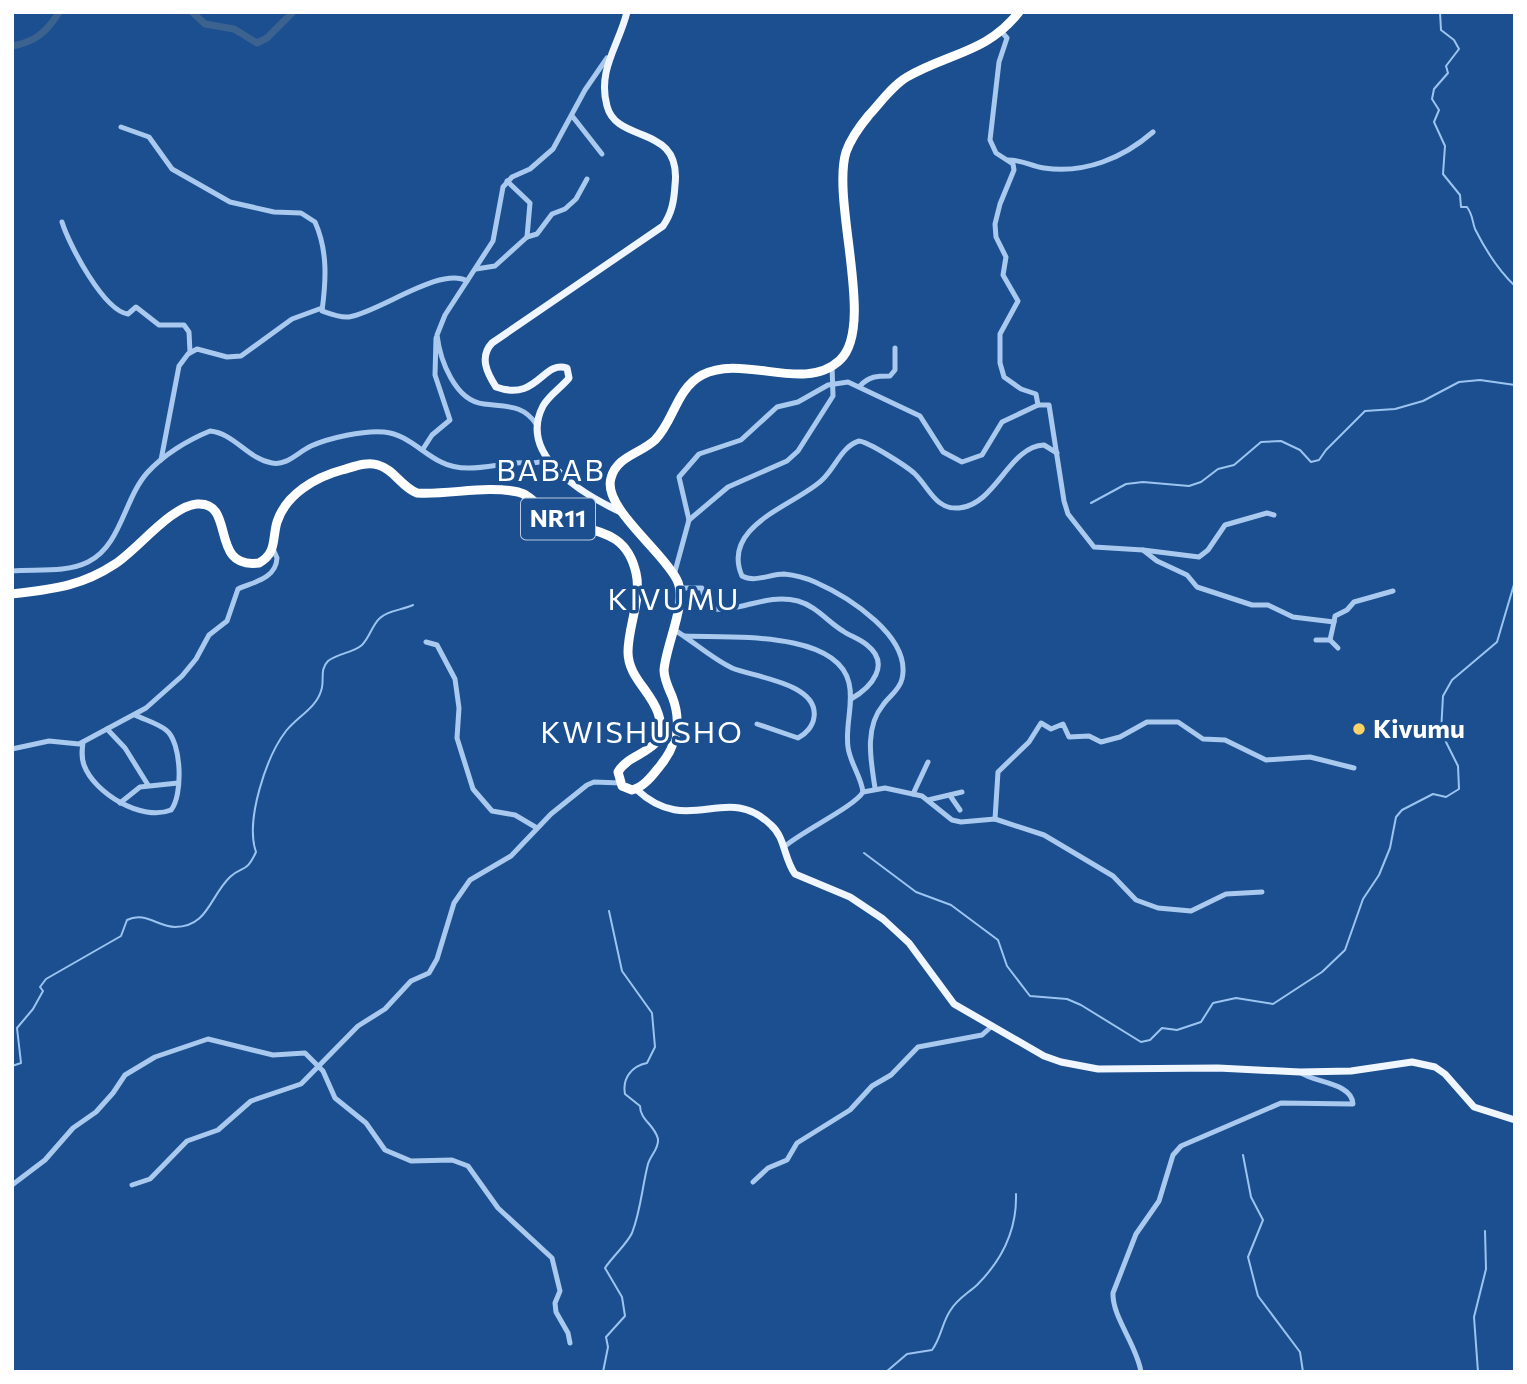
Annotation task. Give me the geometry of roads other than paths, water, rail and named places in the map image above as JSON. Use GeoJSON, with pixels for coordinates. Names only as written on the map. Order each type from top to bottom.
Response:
{"type":"FeatureCollection","features":[{"type":"Feature","properties":{"kind":"highway"},"geometry":{"type":"LineString","coordinates":[[832,366],[847,351],[855,331],[843,170],[851,140],[898,84],[978,48],[1001,31],[1019,12]]}},
{"type":"Feature","properties":{"kind":"highway","name":"NR11"},"geometry":{"type":"LineString","coordinates":[[680,588],[674,575],[648,540],[621,512],[609,488],[614,470],[624,459],[654,440],[683,392],[701,375],[723,370],[807,372],[832,366]]}},
{"type":"Feature","properties":{"kind":"highway","name":"NR11"},"geometry":{"type":"LineString","coordinates":[[273,549],[279,517],[304,486],[317,477],[368,463],[385,467],[417,493],[518,492],[551,516],[597,529],[615,539],[630,558],[637,578],[628,660],[658,710],[661,724],[659,737],[650,750],[620,769],[621,783]]}},
{"type":"Feature","properties":{"kind":"highway"},"geometry":{"type":"LineString","coordinates":[[12,594],[60,589],[88,578],[116,564],[179,512],[196,504],[210,507],[218,514],[228,550],[238,561],[259,563],[273,549]]}},
{"type":"Feature","properties":{"kind":"highway"},"geometry":{"type":"LineString","coordinates":[[621,783],[627,789],[636,789],[664,761],[677,736],[678,714],[664,671],[680,588]]}},
{"type":"Feature","properties":{"kind":"main road"},"geometry":{"type":"LineString","coordinates":[[621,512],[604,504],[547,460],[540,446],[542,407],[569,378],[569,370],[565,366],[556,368],[521,391],[500,389],[485,368],[488,346],[663,226],[674,203],[676,166],[671,154],[615,120],[608,111],[607,58],[621,32],[627,12]]}},
{"type":"Feature","properties":{"kind":"main road"},"geometry":{"type":"LineString","coordinates":[[636,789],[666,810],[691,813],[747,807],[775,828],[795,874],[850,897],[883,919],[909,943],[954,1004],[1044,1056],[1098,1069],[1351,1071],[1412,1062],[1435,1068],[1445,1074],[1474,1107],[1515,1119]]}},
{"type":"Feature","properties":{"kind":"street"},"geometry":{"type":"LineString","coordinates":[[1001,31],[1007,38],[999,62],[990,140],[996,153],[1008,160],[1014,170],[998,210],[995,231],[1006,257],[1004,278],[1018,301],[1000,334],[1000,363],[1004,377],[1021,389],[1035,394],[1038,405]]}},
{"type":"Feature","properties":{"kind":"street"},"geometry":{"type":"LineString","coordinates":[[423,449],[432,435],[450,419],[435,375],[437,335],[445,314],[497,232],[503,187],[507,181],[530,169],[553,149],[573,117],[585,90],[607,58]]}},
{"type":"Feature","properties":{"kind":"street"},"geometry":{"type":"LineString","coordinates":[[573,117],[602,154]]}},
{"type":"Feature","properties":{"kind":"street"},"geometry":{"type":"LineString","coordinates":[[121,127],[149,137],[172,169],[230,202],[300,213],[315,222],[326,263],[327,286],[322,308]]}},
{"type":"Feature","properties":{"kind":"street"},"geometry":{"type":"LineString","coordinates":[[1008,160],[1025,160],[1045,168],[1073,170],[1117,158],[1136,148],[1153,132]]}},
{"type":"Feature","properties":{"kind":"street"},"geometry":{"type":"LineString","coordinates":[[476,269],[495,267],[527,237],[537,234],[552,214],[576,199],[587,179]]}},
{"type":"Feature","properties":{"kind":"street"},"geometry":{"type":"LineString","coordinates":[[507,181],[530,203],[527,237]]}},
{"type":"Feature","properties":{"kind":"street"},"geometry":{"type":"LineString","coordinates":[[62,222],[74,253],[115,310],[128,314],[136,307],[159,324],[184,326],[189,332],[190,352]]}},
{"type":"Feature","properties":{"kind":"street"},"geometry":{"type":"LineString","coordinates":[[322,308],[330,313],[349,317],[381,306],[442,278],[454,276],[467,281]]}},
{"type":"Feature","properties":{"kind":"street"},"geometry":{"type":"LineString","coordinates":[[161,460],[176,374],[183,358],[190,352],[202,349],[227,357],[241,356],[292,319],[322,308]]}},
{"type":"Feature","properties":{"kind":"street"},"geometry":{"type":"LineString","coordinates":[[437,335],[449,373],[463,396],[483,404],[503,404],[525,410],[539,428]]}},
{"type":"Feature","properties":{"kind":"street"},"geometry":{"type":"LineString","coordinates":[[860,386],[864,380],[876,375],[890,376],[895,370],[895,348]]}},
{"type":"Feature","properties":{"kind":"street"},"geometry":{"type":"LineString","coordinates":[[689,520],[733,484],[792,456],[823,416],[833,396],[832,366]]}},
{"type":"Feature","properties":{"kind":"street"},"geometry":{"type":"LineString","coordinates":[[674,575],[689,520],[679,477],[685,466],[699,454],[741,440],[777,407],[798,402],[824,387],[848,382],[920,416],[943,452],[962,461],[982,454],[1002,422],[1038,405],[1047,404],[1050,408],[1064,501],[1088,542],[1097,548],[1199,557],[1208,550],[1225,524],[1267,513],[1274,515]]}},
{"type":"Feature","properties":{"kind":"street"},"geometry":{"type":"LineString","coordinates":[[12,571],[73,567],[96,557],[111,540],[145,476],[161,460],[210,431],[223,434],[255,456],[271,463],[285,461],[316,444],[365,432],[390,433],[423,449],[440,462],[457,467],[486,468],[547,460]]}},
{"type":"Feature","properties":{"kind":"street"},"geometry":{"type":"LineString","coordinates":[[876,788],[870,736],[881,707],[897,690],[902,680],[901,651],[867,614],[816,582],[784,574],[750,579],[742,576],[740,555],[747,536],[773,511],[822,480],[849,447],[859,441],[874,445],[887,458],[914,473],[939,503],[959,508],[972,503],[995,484],[1031,448],[1044,445],[1057,453]]}},
{"type":"Feature","properties":{"kind":"street"},"geometry":{"type":"LineString","coordinates":[[12,749],[49,741],[83,742],[135,715],[165,693],[194,663],[209,635],[229,619],[238,589],[262,580],[275,569],[277,558],[273,549]]}},
{"type":"Feature","properties":{"kind":"street"},"geometry":{"type":"LineString","coordinates":[[1143,550],[1157,561],[1187,575],[1198,587],[1252,605],[1268,605],[1304,620],[1334,622]]}},
{"type":"Feature","properties":{"kind":"street"},"geometry":{"type":"LineString","coordinates":[[680,588],[702,588],[705,601],[712,609],[757,600],[776,600],[799,602],[820,613],[842,631],[867,645],[877,656],[879,666],[875,680],[851,699]]}},
{"type":"Feature","properties":{"kind":"street"},"geometry":{"type":"LineString","coordinates":[[1330,640],[1335,616],[1348,610],[1354,602],[1393,591]]}},
{"type":"Feature","properties":{"kind":"street"},"geometry":{"type":"LineString","coordinates":[[673,629],[730,667],[791,687],[807,698],[813,709],[811,724],[798,738],[757,724]]}},
{"type":"Feature","properties":{"kind":"street"},"geometry":{"type":"LineString","coordinates":[[685,636],[759,640],[817,648],[842,666],[851,699],[848,749],[863,792]]}},
{"type":"Feature","properties":{"kind":"street"},"geometry":{"type":"LineString","coordinates":[[1316,640],[1330,640],[1338,648]]}},
{"type":"Feature","properties":{"kind":"street"},"geometry":{"type":"LineString","coordinates":[[426,642],[437,645],[455,679],[459,708],[456,730],[473,789],[492,811],[515,815],[537,828]]}},
{"type":"Feature","properties":{"kind":"street"},"geometry":{"type":"LineString","coordinates":[[83,742],[82,758],[87,772],[120,803],[137,811],[168,812],[175,806],[178,783],[178,757],[171,736],[135,715]]}},
{"type":"Feature","properties":{"kind":"street"},"geometry":{"type":"LineString","coordinates":[[995,819],[998,772],[1029,742],[1041,723],[1051,729],[1062,724],[1069,737],[1089,736],[1101,742],[1120,737],[1147,722],[1178,722],[1203,739],[1225,740],[1266,760],[1310,757],[1354,768]]}},
{"type":"Feature","properties":{"kind":"street"},"geometry":{"type":"LineString","coordinates":[[107,729],[125,748],[148,785]]}},
{"type":"Feature","properties":{"kind":"street"},"geometry":{"type":"LineString","coordinates":[[913,794],[928,762]]}},
{"type":"Feature","properties":{"kind":"street"},"geometry":{"type":"LineString","coordinates":[[120,803],[132,791],[148,785],[178,783]]}},
{"type":"Feature","properties":{"kind":"street"},"geometry":{"type":"LineString","coordinates":[[132,1185],[150,1179],[187,1141],[218,1130],[251,1101],[295,1088],[358,1026],[385,1009],[406,985],[429,973],[438,959],[451,910],[470,880],[511,856],[537,828],[590,783],[621,783]]}},
{"type":"Feature","properties":{"kind":"street"},"geometry":{"type":"LineString","coordinates":[[784,847],[811,826],[857,800],[863,792],[876,788],[913,794],[928,800],[952,820],[961,822],[995,819],[1051,837],[1113,876],[1136,900],[1158,908],[1191,911],[1226,894],[1262,892]]}},
{"type":"Feature","properties":{"kind":"street"},"geometry":{"type":"LineString","coordinates":[[928,800],[951,797],[962,792]]}},
{"type":"Feature","properties":{"kind":"street"},"geometry":{"type":"LineString","coordinates":[[951,797],[960,810]]}},
{"type":"Feature","properties":{"kind":"street"},"geometry":{"type":"LineString","coordinates":[[753,1182],[768,1168],[787,1160],[797,1143],[850,1110],[872,1086],[891,1075],[918,1047],[982,1035],[992,1026]]}},
{"type":"Feature","properties":{"kind":"street"},"geometry":{"type":"LineString","coordinates":[[12,1185],[45,1160],[65,1135],[96,1112],[128,1071],[191,1043],[211,1039],[273,1055],[305,1053],[319,1065],[335,1098],[366,1123],[385,1150],[411,1161],[452,1160],[468,1166],[498,1208],[552,1258],[560,1290],[555,1303],[556,1312],[568,1333],[570,1343]]}},
{"type":"Feature","properties":{"kind":"street"},"geometry":{"type":"LineString","coordinates":[[1141,1372],[1134,1345],[1113,1303],[1112,1293],[1136,1234],[1159,1201],[1173,1155],[1181,1146],[1281,1102],[1353,1104],[1352,1097],[1344,1089],[1318,1082],[1300,1072]]}},
{"type":"Feature","properties":{"kind":"waterway"},"geometry":{"type":"LineString","coordinates":[[12,46],[40,35],[59,12]]}},
{"type":"Feature","properties":{"kind":"waterway"},"geometry":{"type":"LineString","coordinates":[[192,12],[205,24],[234,29],[257,43],[267,38],[293,12]]}},
{"type":"Feature","properties":{"kind":"waterway"},"geometry":{"type":"LineString","coordinates":[[1440,12],[1441,30],[1454,40],[1459,49],[1446,66],[1448,73],[1434,89],[1432,99],[1439,110],[1434,122],[1445,146],[1443,174],[1460,195],[1461,207],[1467,207],[1469,210],[1475,229],[1488,252],[1515,286]]}},
{"type":"Feature","properties":{"kind":"waterway"},"geometry":{"type":"LineString","coordinates":[[1091,503],[1126,484],[1143,482],[1189,486],[1201,482],[1218,469],[1234,465],[1261,442],[1281,441],[1300,450],[1311,462],[1319,460],[1365,411],[1395,409],[1423,401],[1459,382],[1480,380],[1515,385]]}},
{"type":"Feature","properties":{"kind":"waterway"},"geometry":{"type":"LineString","coordinates":[[864,853],[916,892],[951,905],[998,940],[1007,966],[1030,996],[1067,999],[1141,1042],[1150,1040],[1162,1028],[1177,1030],[1201,1022],[1213,1003],[1236,998],[1273,1004],[1322,972],[1345,950],[1363,899],[1379,875],[1390,848],[1396,817],[1402,810],[1433,794],[1446,797],[1459,789],[1458,766],[1441,732],[1443,696],[1452,680],[1497,642],[1515,581]]}},
{"type":"Feature","properties":{"kind":"waterway"},"geometry":{"type":"LineString","coordinates":[[12,1066],[21,1063],[17,1028],[33,1009],[43,991],[40,987],[46,979],[121,936],[127,920],[140,917],[175,927],[195,922],[230,877],[250,864],[256,852],[253,839],[255,807],[265,773],[286,731],[319,697],[325,664],[332,658],[362,645],[383,615],[413,605]]}},
{"type":"Feature","properties":{"kind":"waterway"},"geometry":{"type":"LineString","coordinates":[[603,1372],[608,1347],[606,1337],[625,1316],[622,1297],[605,1268],[632,1233],[648,1164],[658,1143],[656,1134],[642,1115],[640,1106],[625,1094],[624,1088],[629,1074],[647,1063],[655,1047],[652,1013],[622,971],[609,911]]}},
{"type":"Feature","properties":{"kind":"waterway"},"geometry":{"type":"LineString","coordinates":[[1243,1155],[1251,1197],[1263,1220],[1248,1257],[1258,1296],[1300,1352],[1303,1372]]}},
{"type":"Feature","properties":{"kind":"waterway"},"geometry":{"type":"LineString","coordinates":[[886,1372],[907,1354],[932,1350],[953,1307],[977,1285],[1001,1254],[1011,1232],[1016,1194]]}},
{"type":"Feature","properties":{"kind":"waterway"},"geometry":{"type":"LineString","coordinates":[[1478,1372],[1474,1317],[1486,1269],[1485,1231]]}},
{"type":"Feature","properties":{"kind":"place","name":"Kivumu"},"geometry":{"type":"Point","coordinates":[1359,729]}},
{"type":"Feature","properties":{"kind":"district","name":"BABAB"},"geometry":{"type":"Point","coordinates":[551,471]}},
{"type":"Feature","properties":{"kind":"district","name":"KIVUMU"},"geometry":{"type":"Point","coordinates":[674,600]}},
{"type":"Feature","properties":{"kind":"district","name":"KWISHUSHO"},"geometry":{"type":"Point","coordinates":[642,733]}}]}
